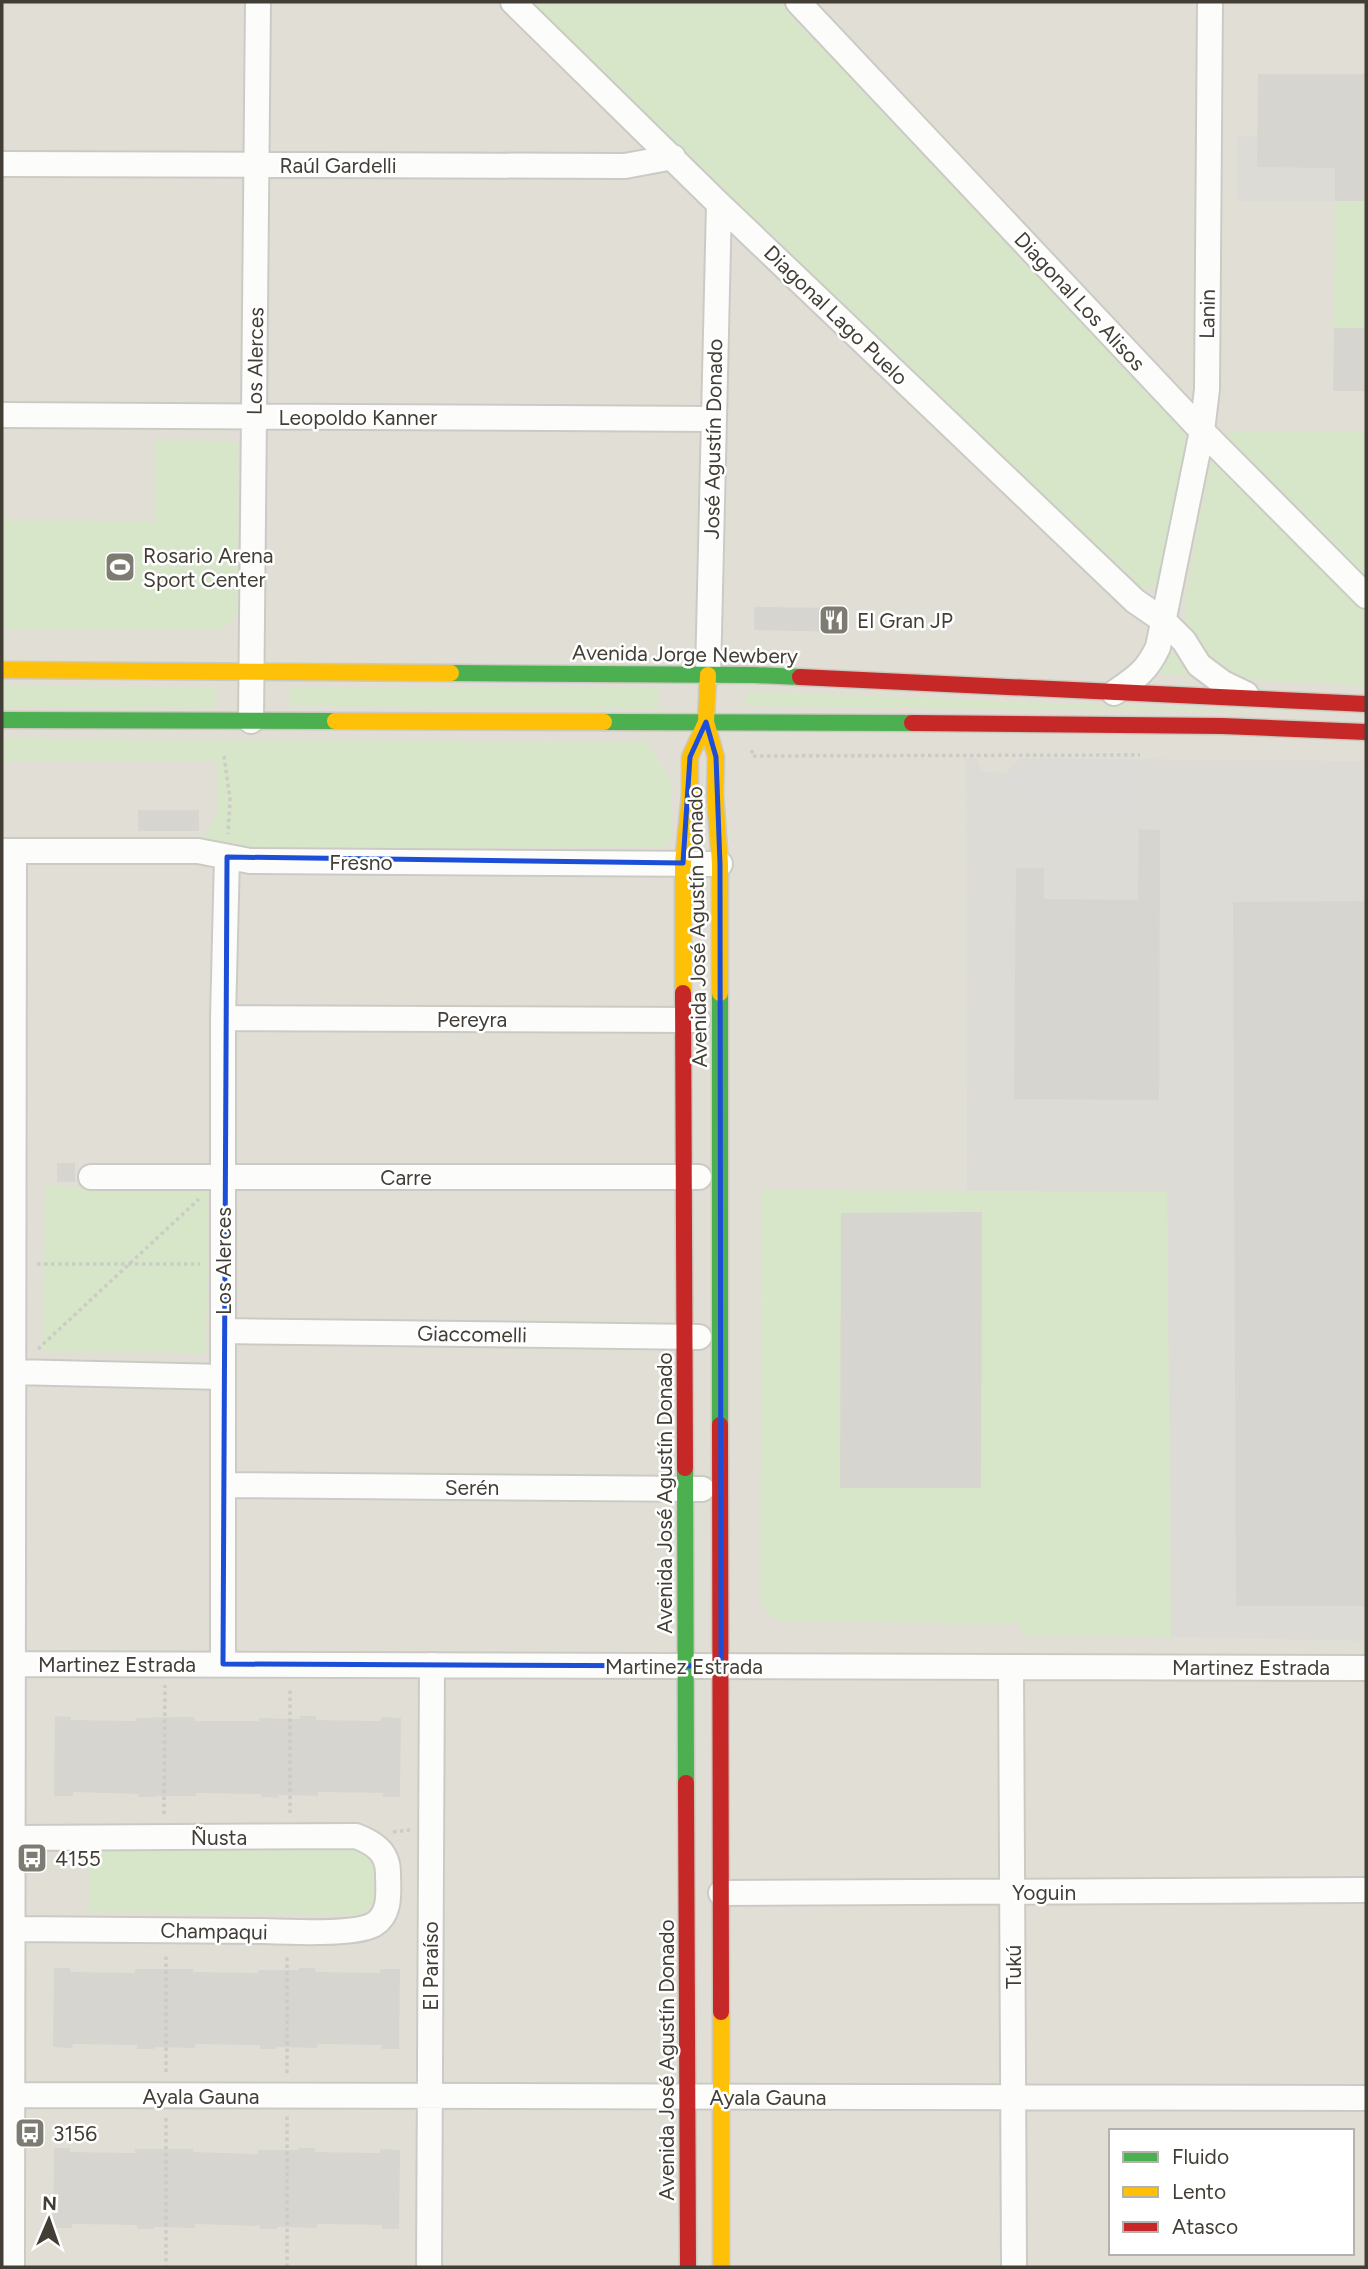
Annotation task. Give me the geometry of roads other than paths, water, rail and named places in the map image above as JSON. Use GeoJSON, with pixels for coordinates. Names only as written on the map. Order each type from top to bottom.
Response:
{"type":"FeatureCollection","features":[{"type":"Feature","properties":{"kind":"street","name":"Los Alerces"},"geometry":{"type":"LineString","coordinates":[[251,721],[258,2]]}},
{"type":"Feature","properties":{"kind":"street","name":"Diagonal Lago Puelo"},"geometry":{"type":"LineString","coordinates":[[513,2],[719,204],[1135,601],[1164,621],[1184,641],[1199,666],[1223,683],[1255,699]]}},
{"type":"Feature","properties":{"kind":"street","name":"Diagonal Los Alisos"},"geometry":{"type":"LineString","coordinates":[[797,2],[1202,431],[1366,596]]}},
{"type":"Feature","properties":{"kind":"street","name":"Lanin"},"geometry":{"type":"LineString","coordinates":[[1164,621],[1202,431],[1207,389],[1210,2]]}},
{"type":"Feature","properties":{"kind":"street","name":"Raúl Gardelli"},"geometry":{"type":"LineString","coordinates":[[2,164],[625,166],[673,157]]}},
{"type":"Feature","properties":{"kind":"street","name":"José Agustín Donado"},"geometry":{"type":"LineString","coordinates":[[708,675],[719,204]]}},
{"type":"Feature","properties":{"kind":"street","name":"Leopoldo Kanner"},"geometry":{"type":"LineString","coordinates":[[2,415],[714,419]]}},
{"type":"Feature","properties":{"kind":"street"},"geometry":{"type":"LineString","coordinates":[[1114,693],[1140,675],[1151,663],[1164,621]]}},
{"type":"Feature","properties":{"kind":"street","name":"Avenida Jorge Newbery"},"geometry":{"type":"LineString","coordinates":[[2,670],[708,675],[1366,704]]}},
{"type":"Feature","properties":{"kind":"street","name":"Avenida José Agustín Donado"},"geometry":{"type":"LineString","coordinates":[[708,675],[706,722],[716,757],[715,794],[720,864],[721,2267]]}},
{"type":"Feature","properties":{"kind":"street"},"geometry":{"type":"LineString","coordinates":[[2,720],[1222,726],[1366,732]]}},
{"type":"Feature","properties":{"kind":"street","name":"Avenida José Agustín Donado"},"geometry":{"type":"LineString","coordinates":[[688,2267],[683,863],[690,794],[690,757],[706,722]]}},
{"type":"Feature","properties":{"kind":"street"},"geometry":{"type":"LineString","coordinates":[[8,851],[13,1372],[8,1459],[7,1664],[13,1929],[7,2095],[12,2267]]}},
{"type":"Feature","properties":{"kind":"street","name":"Fresno"},"geometry":{"type":"LineString","coordinates":[[8,851],[198,851],[250,861],[720,864]]}},
{"type":"Feature","properties":{"kind":"street","name":"Los Alerces"},"geometry":{"type":"LineString","coordinates":[[223,1664],[223,1018],[227,857]]}},
{"type":"Feature","properties":{"kind":"street","name":"Pereyra"},"geometry":{"type":"LineString","coordinates":[[223,1018],[720,1020]]}},
{"type":"Feature","properties":{"kind":"street","name":"Carre"},"geometry":{"type":"LineString","coordinates":[[91,1177],[721,1177]]}},
{"type":"Feature","properties":{"kind":"street","name":"Giaccomelli"},"geometry":{"type":"LineString","coordinates":[[223,1331],[721,1337]]}},
{"type":"Feature","properties":{"kind":"street"},"geometry":{"type":"LineString","coordinates":[[13,1372],[223,1377]]}},
{"type":"Feature","properties":{"kind":"street","name":"Serén"},"geometry":{"type":"LineString","coordinates":[[223,1485],[721,1489]]}},
{"type":"Feature","properties":{"kind":"street","name":"Martinez Estrada"},"geometry":{"type":"LineString","coordinates":[[7,1664],[1366,1668]]}},
{"type":"Feature","properties":{"kind":"street","name":"El Paraíso"},"geometry":{"type":"LineString","coordinates":[[429,2267],[432,1665]]}},
{"type":"Feature","properties":{"kind":"street","name":"Tukú"},"geometry":{"type":"LineString","coordinates":[[1011,1667],[1014,2267]]}},
{"type":"Feature","properties":{"kind":"street","name":"Ñusta"},"geometry":{"type":"LineString","coordinates":[[13,1838],[356,1836],[370,1841],[382,1851],[388,1862],[388,1889]]}},
{"type":"Feature","properties":{"kind":"street","name":"Champaqui"},"geometry":{"type":"LineString","coordinates":[[13,1929],[287,1932],[354,1930],[372,1926],[383,1917],[387,1908],[388,1889]]}},
{"type":"Feature","properties":{"kind":"street","name":"Yoguin"},"geometry":{"type":"LineString","coordinates":[[721,1893],[1366,1890]]}},
{"type":"Feature","properties":{"kind":"street","name":"Ayala Gauna"},"geometry":{"type":"LineString","coordinates":[[7,2095],[1366,2098]]}},
{"type":"Feature","properties":{"kind":"place","name":"Rosario Arena Sport Center"},"geometry":{"type":"Point","coordinates":[120,567]}},
{"type":"Feature","properties":{"kind":"place","name":"El Gran JP"},"geometry":{"type":"Point","coordinates":[834,620]}},
{"type":"Feature","properties":{"kind":"place","name":"4155"},"geometry":{"type":"Point","coordinates":[32,1858]}},
{"type":"Feature","properties":{"kind":"place","name":"3156"},"geometry":{"type":"Point","coordinates":[30,2133]}}]}
